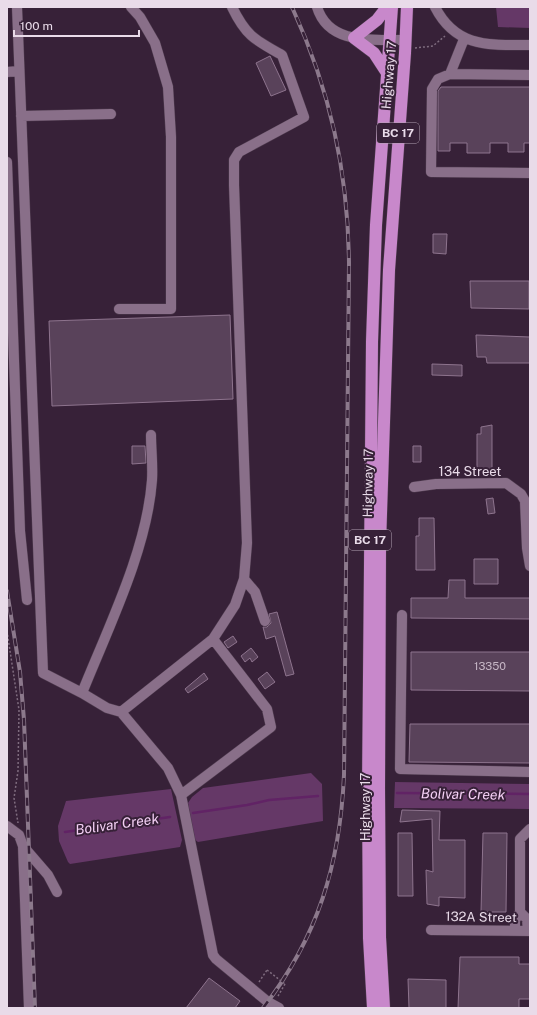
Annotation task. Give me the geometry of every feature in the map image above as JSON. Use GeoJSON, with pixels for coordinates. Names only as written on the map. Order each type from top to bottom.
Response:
{"type":"FeatureCollection","features":[{"type":"Feature","properties":{"kind":"highway"},"geometry":{"type":"LineString","coordinates":[[387,7],[377,20],[354,38],[374,54],[387,73]]}},
{"type":"Feature","properties":{"kind":"highway","name":"Highway 17"},"geometry":{"type":"LineString","coordinates":[[373,1008],[369,938],[368,790],[372,335],[376,225],[392,7]]}},
{"type":"Feature","properties":{"kind":"highway","name":"Highway 17"},"geometry":{"type":"LineString","coordinates":[[384,1008],[380,937],[379,789],[381,521],[389,270],[410,44],[407,7]]}},
{"type":"Feature","properties":{"kind":"street"},"geometry":{"type":"LineString","coordinates":[[17,7],[44,673],[107,708],[121,712],[168,768],[181,795],[213,955],[216,960],[263,999],[279,1008]]}},
{"type":"Feature","properties":{"kind":"street"},"geometry":{"type":"LineString","coordinates":[[119,309],[171,309],[171,137],[168,87],[155,43],[140,17],[131,7]]}},
{"type":"Feature","properties":{"kind":"street"},"geometry":{"type":"LineString","coordinates":[[121,712],[213,639],[235,605],[244,579],[247,543],[234,160],[239,152],[304,117],[282,55],[252,38],[240,24],[232,7]]}},
{"type":"Feature","properties":{"kind":"street"},"geometry":{"type":"LineString","coordinates":[[317,7],[326,24],[341,35],[354,38],[390,39],[410,44]]}},
{"type":"Feature","properties":{"kind":"street"},"geometry":{"type":"LineString","coordinates":[[435,7],[441,18],[451,29],[464,39],[479,43],[530,45]]}},
{"type":"Feature","properties":{"kind":"street"},"geometry":{"type":"LineString","coordinates":[[450,74],[464,39]]}},
{"type":"Feature","properties":{"kind":"street"},"geometry":{"type":"LineString","coordinates":[[7,72],[20,71]]}},
{"type":"Feature","properties":{"kind":"street"},"geometry":{"type":"LineString","coordinates":[[530,75],[450,74],[438,79],[432,89],[431,172],[530,173]]}},
{"type":"Feature","properties":{"kind":"street"},"geometry":{"type":"LineString","coordinates":[[21,116],[111,114]]}},
{"type":"Feature","properties":{"kind":"street"},"geometry":{"type":"LineString","coordinates":[[7,162],[20,531],[27,600]]}},
{"type":"Feature","properties":{"kind":"street"},"geometry":{"type":"LineString","coordinates":[[9,208],[24,207]]}},
{"type":"Feature","properties":{"kind":"street"},"geometry":{"type":"LineString","coordinates":[[14,345],[30,344]]}},
{"type":"Feature","properties":{"kind":"street"},"geometry":{"type":"LineString","coordinates":[[82,693],[125,586],[146,521],[152,480],[151,435]]}},
{"type":"Feature","properties":{"kind":"street","name":"134 Street"},"geometry":{"type":"LineString","coordinates":[[414,487],[436,484],[506,483],[521,494],[525,501],[527,548],[530,566]]}},
{"type":"Feature","properties":{"kind":"street"},"geometry":{"type":"LineString","coordinates":[[244,579],[255,592],[265,621]]}},
{"type":"Feature","properties":{"kind":"street"},"geometry":{"type":"LineString","coordinates":[[402,615],[400,769],[530,772]]}},
{"type":"Feature","properties":{"kind":"street"},"geometry":{"type":"LineString","coordinates":[[181,795],[271,727],[267,709],[213,639]]}},
{"type":"Feature","properties":{"kind":"street"},"geometry":{"type":"LineString","coordinates":[[7,826],[19,835],[23,846],[29,1008]]}},
{"type":"Feature","properties":{"kind":"street"},"geometry":{"type":"LineString","coordinates":[[515,931],[515,920],[520,912],[520,839],[530,829]]}},
{"type":"Feature","properties":{"kind":"street"},"geometry":{"type":"LineString","coordinates":[[23,846],[48,875],[57,892]]}},
{"type":"Feature","properties":{"kind":"street"},"geometry":{"type":"LineString","coordinates":[[520,912],[527,919],[529,931]]}},
{"type":"Feature","properties":{"kind":"street","name":"132A Street"},"geometry":{"type":"LineString","coordinates":[[431,930],[529,931]]}},
{"type":"Feature","properties":{"kind":"path"},"geometry":{"type":"LineString","coordinates":[[410,44],[433,46],[446,35]]}},
{"type":"Feature","properties":{"kind":"path"},"geometry":{"type":"LineString","coordinates":[[7,631],[20,710],[19,764],[14,798],[19,835]]}},
{"type":"Feature","properties":{"kind":"path"},"geometry":{"type":"LineString","coordinates":[[258,984],[267,970],[285,984],[277,997]]}},
{"type":"Feature","properties":{"kind":"shaded area"},"geometry":{"type":"Polygon","coordinates":[[[496,7],[530,7],[530,28],[498,27],[496,7]]]}},
{"type":"Feature","properties":{"kind":"shaded area"},"geometry":{"type":"Polygon","coordinates":[[[311,773],[322,784],[323,821],[198,842],[194,839],[188,803],[192,797],[203,788],[311,773]]]}},
{"type":"Feature","properties":{"kind":"shaded area"},"geometry":{"type":"Polygon","coordinates":[[[395,782],[530,784],[530,809],[394,808],[395,782]]]}},
{"type":"Feature","properties":{"kind":"shaded area"},"geometry":{"type":"Polygon","coordinates":[[[171,789],[182,840],[180,847],[70,864],[68,862],[59,841],[58,826],[66,801],[171,789]]]}},
{"type":"Feature","properties":{"kind":"building"},"geometry":{"type":"Polygon","coordinates":[[[270,56],[286,90],[271,96],[256,63],[270,56]]]}},
{"type":"Feature","properties":{"kind":"building"},"geometry":{"type":"Polygon","coordinates":[[[441,87],[530,87],[530,143],[524,143],[524,152],[508,152],[508,143],[490,143],[490,153],[467,153],[467,143],[450,143],[450,151],[438,151],[438,91],[441,87]]]}},
{"type":"Feature","properties":{"kind":"building"},"geometry":{"type":"Polygon","coordinates":[[[433,234],[447,234],[446,254],[433,253],[433,234]]]}},
{"type":"Feature","properties":{"kind":"building"},"geometry":{"type":"Polygon","coordinates":[[[470,281],[529,281],[529,309],[471,308],[470,281]]]}},
{"type":"Feature","properties":{"kind":"building"},"geometry":{"type":"Polygon","coordinates":[[[230,315],[233,399],[52,406],[49,321],[230,315]]]}},
{"type":"Feature","properties":{"kind":"building"},"geometry":{"type":"Polygon","coordinates":[[[476,335],[530,337],[530,363],[487,363],[486,357],[477,357],[476,335]]]}},
{"type":"Feature","properties":{"kind":"building"},"geometry":{"type":"Polygon","coordinates":[[[432,364],[462,365],[462,376],[432,375],[432,364]]]}},
{"type":"Feature","properties":{"kind":"building"},"geometry":{"type":"Polygon","coordinates":[[[492,425],[492,469],[477,469],[477,434],[481,434],[481,427],[492,425]]]}},
{"type":"Feature","properties":{"kind":"building"},"geometry":{"type":"Polygon","coordinates":[[[132,446],[145,446],[146,463],[132,464],[132,446]]]}},
{"type":"Feature","properties":{"kind":"building"},"geometry":{"type":"Polygon","coordinates":[[[413,446],[421,446],[421,462],[413,462],[413,446]]]}},
{"type":"Feature","properties":{"kind":"building"},"geometry":{"type":"Polygon","coordinates":[[[493,498],[495,513],[488,514],[486,499],[493,498]]]}},
{"type":"Feature","properties":{"kind":"building"},"geometry":{"type":"Polygon","coordinates":[[[419,518],[434,518],[435,570],[416,570],[416,536],[419,536],[419,518]]]}},
{"type":"Feature","properties":{"kind":"building"},"geometry":{"type":"Polygon","coordinates":[[[474,559],[498,559],[498,584],[474,584],[474,559]]]}},
{"type":"Feature","properties":{"kind":"building"},"geometry":{"type":"Polygon","coordinates":[[[449,580],[465,580],[465,598],[530,598],[530,619],[411,618],[411,598],[448,598],[449,580]]]}},
{"type":"Feature","properties":{"kind":"building"},"geometry":{"type":"Polygon","coordinates":[[[277,612],[294,674],[286,676],[275,636],[266,639],[263,627],[267,627],[271,623],[269,614],[277,612]]]}},
{"type":"Feature","properties":{"kind":"building"},"geometry":{"type":"Polygon","coordinates":[[[233,636],[237,642],[228,648],[224,642],[233,636]]]}},
{"type":"Feature","properties":{"kind":"building"},"geometry":{"type":"Polygon","coordinates":[[[251,648],[258,657],[252,662],[250,658],[245,662],[241,656],[251,648]]]}},
{"type":"Feature","properties":{"kind":"building"},"geometry":{"type":"Polygon","coordinates":[[[411,652],[530,652],[530,691],[411,690],[411,652]]]}},
{"type":"Feature","properties":{"kind":"building"},"geometry":{"type":"Polygon","coordinates":[[[267,672],[275,682],[265,689],[258,679],[267,672]]]}},
{"type":"Feature","properties":{"kind":"building"},"geometry":{"type":"Polygon","coordinates":[[[204,673],[208,679],[188,693],[185,689],[204,673]]]}},
{"type":"Feature","properties":{"kind":"building"},"geometry":{"type":"Polygon","coordinates":[[[410,724],[530,724],[530,763],[409,762],[410,724]]]}},
{"type":"Feature","properties":{"kind":"building"},"geometry":{"type":"Polygon","coordinates":[[[402,810],[440,811],[439,840],[465,840],[465,898],[439,897],[439,906],[427,904],[426,870],[433,872],[432,819],[400,822],[402,810]]]}},
{"type":"Feature","properties":{"kind":"building"},"geometry":{"type":"Polygon","coordinates":[[[398,833],[412,833],[413,896],[398,896],[398,833]]]}},
{"type":"Feature","properties":{"kind":"building"},"geometry":{"type":"Polygon","coordinates":[[[483,833],[507,833],[506,912],[481,912],[483,833]]]}},
{"type":"Feature","properties":{"kind":"building"},"geometry":{"type":"Polygon","coordinates":[[[460,957],[519,957],[519,964],[530,964],[530,999],[519,999],[519,1008],[458,1008],[460,957]]]}},
{"type":"Feature","properties":{"kind":"building"},"geometry":{"type":"Polygon","coordinates":[[[209,978],[240,1001],[235,1008],[186,1008],[209,978]]]}},
{"type":"Feature","properties":{"kind":"building"},"geometry":{"type":"Polygon","coordinates":[[[408,979],[446,980],[446,1008],[409,1008],[408,979]]]}},
{"type":"Feature","properties":{"kind":"waterway","name":"Bolivar Creek"},"geometry":{"type":"LineString","coordinates":[[397,793],[530,794]]}},
{"type":"Feature","properties":{"kind":"waterway","name":"Bolivar Creek"},"geometry":{"type":"LineString","coordinates":[[193,813],[247,805],[269,800],[318,796]]}},
{"type":"Feature","properties":{"kind":"waterway","name":"Bolivar Creek"},"geometry":{"type":"LineString","coordinates":[[65,832],[170,817]]}},
{"type":"Feature","properties":{"kind":"railway"},"geometry":{"type":"LineString","coordinates":[[263,1008],[282,981],[298,954],[312,927],[323,898],[337,839],[342,808],[344,775],[349,263],[348,229],[341,163],[326,100],[317,69],[292,7]]}},
{"type":"Feature","properties":{"kind":"railway"},"geometry":{"type":"LineString","coordinates":[[7,591],[20,672],[24,720],[35,1008]]}}]}
